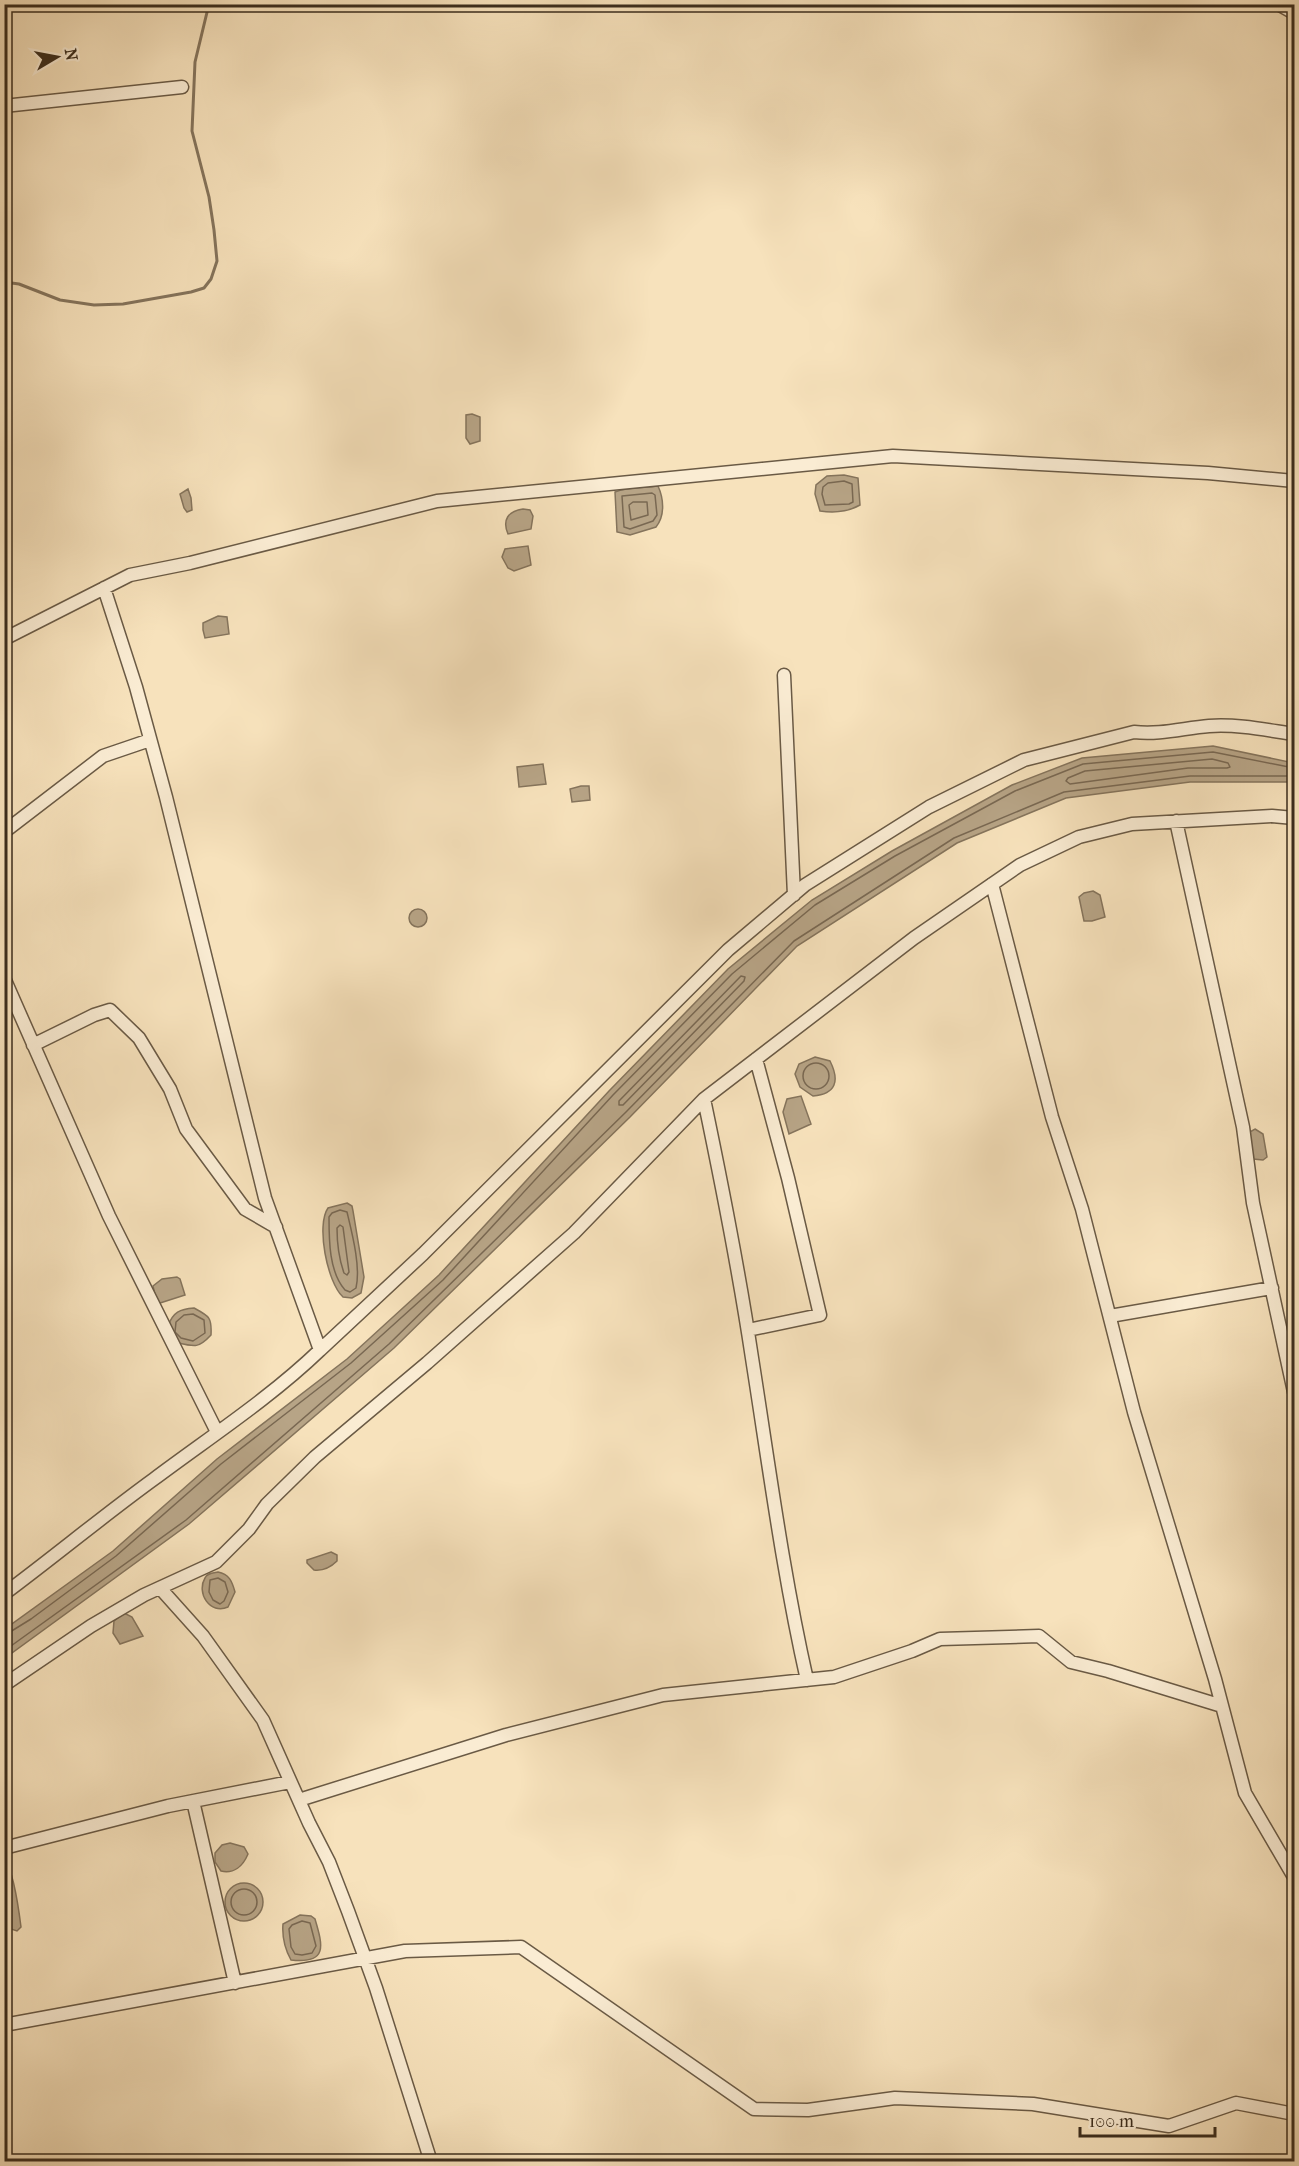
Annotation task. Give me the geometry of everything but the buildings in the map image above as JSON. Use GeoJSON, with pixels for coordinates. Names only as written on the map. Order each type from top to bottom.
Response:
{"type":"FeatureCollection","features":[{"type":"Feature","properties":{"kind":"street"},"geometry":{"type":"LineString","coordinates":[[1278,4],[1294,13]]}},
{"type":"Feature","properties":{"kind":"street"},"geometry":{"type":"LineString","coordinates":[[4,106],[182,87]]}},
{"type":"Feature","properties":{"kind":"street"},"geometry":{"type":"LineString","coordinates":[[4,639],[130,575],[190,563],[437,501],[893,456],[1208,473],[1294,481]]}},
{"type":"Feature","properties":{"kind":"street"},"geometry":{"type":"LineString","coordinates":[[104,588],[136,687],[150,740],[265,1198],[321,1350]]}},
{"type":"Feature","properties":{"kind":"street"},"geometry":{"type":"LineString","coordinates":[[784,675],[794,895]]}},
{"type":"Feature","properties":{"kind":"street"},"geometry":{"type":"LineString","coordinates":[[4,1593],[304,1366],[423,1254],[728,950],[805,885],[929,807],[1024,760],[1134,732],[1152,734],[1210,726],[1240,726],[1294,734]]}},
{"type":"Feature","properties":{"kind":"street"},"geometry":{"type":"LineString","coordinates":[[4,832],[103,756],[150,740]]}},
{"type":"Feature","properties":{"kind":"street"},"geometry":{"type":"LineString","coordinates":[[4,1685],[91,1626],[160,1588],[216,1562],[249,1529],[267,1504],[315,1457],[427,1363],[573,1233],[704,1099],[914,938],[1020,865],[1079,837],[1132,824],[1272,816],[1294,818]]}},
{"type":"Feature","properties":{"kind":"street"},"geometry":{"type":"LineString","coordinates":[[1176,821],[1243,1127],[1253,1203],[1294,1392]]}},
{"type":"Feature","properties":{"kind":"street"},"geometry":{"type":"LineString","coordinates":[[992,884],[1052,1117],[1082,1209],[1134,1412],[1222,1706],[1245,1793],[1294,1877]]}},
{"type":"Feature","properties":{"kind":"street"},"geometry":{"type":"LineString","coordinates":[[4,978],[109,1216],[217,1432]]}},
{"type":"Feature","properties":{"kind":"street"},"geometry":{"type":"LineString","coordinates":[[33,1045],[94,1015],[110,1010],[139,1038],[170,1089],[186,1129],[245,1209],[276,1227]]}},
{"type":"Feature","properties":{"kind":"street"},"geometry":{"type":"LineString","coordinates":[[748,1330],[820,1315],[788,1178],[756,1059]]}},
{"type":"Feature","properties":{"kind":"street"},"geometry":{"type":"LineString","coordinates":[[704,1099],[748,1330],[790,1606],[807,1680]]}},
{"type":"Feature","properties":{"kind":"street"},"geometry":{"type":"LineString","coordinates":[[1110,1316],[1272,1288]]}},
{"type":"Feature","properties":{"kind":"street"},"geometry":{"type":"LineString","coordinates":[[160,1588],[203,1636],[263,1720],[329,1862],[366,1958],[431,2162]]}},
{"type":"Feature","properties":{"kind":"street"},"geometry":{"type":"LineString","coordinates":[[299,1800],[506,1735],[663,1695],[834,1677],[912,1652],[940,1639],[1039,1636],[1071,1662],[1222,1706]]}},
{"type":"Feature","properties":{"kind":"street"},"geometry":{"type":"LineString","coordinates":[[4,1848],[193,1801],[291,1782]]}},
{"type":"Feature","properties":{"kind":"street"},"geometry":{"type":"LineString","coordinates":[[193,1801],[234,1983]]}},
{"type":"Feature","properties":{"kind":"street"},"geometry":{"type":"LineString","coordinates":[[4,2025],[405,1951],[521,1947],[754,2109],[808,2110],[895,2098],[1033,2104],[1169,2126],[1236,2103],[1294,2114]]}},
{"type":"Feature","properties":{"kind":"water"},"geometry":{"type":"Polygon","coordinates":[[[472,414],[480,417],[480,441],[470,444],[466,438],[466,415],[472,414]]]}},
{"type":"Feature","properties":{"kind":"water"},"geometry":{"type":"Polygon","coordinates":[[[844,475],[858,478],[860,505],[841,511],[820,511],[815,494],[816,485],[827,476],[844,475]]]}},
{"type":"Feature","properties":{"kind":"water"},"geometry":{"type":"Polygon","coordinates":[[[658,486],[663,507],[656,527],[630,535],[617,532],[615,492],[658,486]]]}},
{"type":"Feature","properties":{"kind":"water"},"geometry":{"type":"Polygon","coordinates":[[[188,489],[192,510],[187,512],[180,494],[188,489]]]}},
{"type":"Feature","properties":{"kind":"water"},"geometry":{"type":"Polygon","coordinates":[[[523,509],[530,510],[533,516],[531,529],[508,534],[506,520],[513,512],[523,509]]]}},
{"type":"Feature","properties":{"kind":"water"},"geometry":{"type":"Polygon","coordinates":[[[528,546],[531,565],[514,571],[508,568],[502,557],[505,549],[528,546]]]}},
{"type":"Feature","properties":{"kind":"water"},"geometry":{"type":"Polygon","coordinates":[[[218,616],[227,617],[229,634],[205,638],[203,623],[218,616]]]}},
{"type":"Feature","properties":{"kind":"water"},"geometry":{"type":"Polygon","coordinates":[[[1213,746],[1294,763],[1294,782],[1190,782],[1066,798],[957,843],[797,946],[630,1117],[394,1348],[189,1524],[5,1658],[5,1629],[113,1551],[217,1459],[347,1359],[439,1275],[609,1091],[728,969],[812,900],[892,851],[1012,785],[1082,758],[1213,746]]]}},
{"type":"Feature","properties":{"kind":"water"},"geometry":{"type":"Polygon","coordinates":[[[543,764],[546,784],[519,787],[517,767],[543,764]]]}},
{"type":"Feature","properties":{"kind":"water"},"geometry":{"type":"Polygon","coordinates":[[[589,786],[590,800],[572,802],[570,789],[589,786]]]}},
{"type":"Feature","properties":{"kind":"water"},"geometry":{"type":"Polygon","coordinates":[[[1093,891],[1100,895],[1105,917],[1084,921],[1079,897],[1093,891]]]}},
{"type":"Feature","properties":{"kind":"water"},"geometry":{"type":"Polygon","coordinates":[[[414,909],[422,909],[427,914],[425,925],[414,927],[409,922],[409,914],[414,909]]]}},
{"type":"Feature","properties":{"kind":"water"},"geometry":{"type":"Polygon","coordinates":[[[815,1057],[830,1061],[835,1080],[834,1085],[827,1092],[813,1096],[800,1087],[795,1074],[799,1064],[815,1057]]]}},
{"type":"Feature","properties":{"kind":"water"},"geometry":{"type":"Polygon","coordinates":[[[801,1096],[811,1124],[789,1134],[783,1112],[787,1099],[801,1096]]]}},
{"type":"Feature","properties":{"kind":"water"},"geometry":{"type":"Polygon","coordinates":[[[1255,1129],[1263,1134],[1267,1157],[1263,1160],[1253,1159],[1251,1156],[1248,1133],[1255,1129]]]}},
{"type":"Feature","properties":{"kind":"water"},"geometry":{"type":"Polygon","coordinates":[[[347,1203],[352,1206],[364,1277],[361,1293],[352,1298],[343,1297],[337,1290],[328,1267],[323,1240],[323,1227],[328,1208],[347,1203]]]}},
{"type":"Feature","properties":{"kind":"water"},"geometry":{"type":"Polygon","coordinates":[[[177,1277],[180,1279],[185,1295],[157,1304],[153,1286],[162,1279],[177,1277]]]}},
{"type":"Feature","properties":{"kind":"water"},"geometry":{"type":"Polygon","coordinates":[[[194,1308],[208,1318],[211,1324],[211,1335],[196,1345],[178,1343],[168,1326],[170,1321],[178,1312],[194,1308]]]}},
{"type":"Feature","properties":{"kind":"water"},"geometry":{"type":"Polygon","coordinates":[[[331,1552],[337,1555],[337,1561],[327,1568],[314,1570],[307,1563],[307,1560],[331,1552]]]}},
{"type":"Feature","properties":{"kind":"water"},"geometry":{"type":"Polygon","coordinates":[[[218,1572],[230,1579],[235,1592],[228,1607],[221,1609],[206,1601],[202,1590],[206,1576],[218,1572]]]}},
{"type":"Feature","properties":{"kind":"water"},"geometry":{"type":"Polygon","coordinates":[[[124,1613],[132,1617],[143,1636],[120,1644],[113,1633],[114,1621],[124,1613]]]}},
{"type":"Feature","properties":{"kind":"water"},"geometry":{"type":"Polygon","coordinates":[[[230,1843],[244,1847],[248,1854],[238,1868],[226,1872],[221,1871],[215,1862],[215,1853],[222,1845],[230,1843]]]}},
{"type":"Feature","properties":{"kind":"water"},"geometry":{"type":"Polygon","coordinates":[[[5,1860],[11,1874],[17,1902],[21,1927],[17,1931],[11,1929],[5,1903],[5,1860]]]}},
{"type":"Feature","properties":{"kind":"water"},"geometry":{"type":"Polygon","coordinates":[[[244,1883],[257,1889],[263,1902],[257,1915],[244,1921],[231,1915],[225,1902],[231,1889],[244,1883]]]}},
{"type":"Feature","properties":{"kind":"water"},"geometry":{"type":"Polygon","coordinates":[[[300,1915],[311,1916],[315,1919],[320,1937],[320,1951],[311,1959],[291,1960],[284,1942],[283,1924],[300,1915]]]}},
{"type":"Feature","properties":{"kind":"waterway"},"geometry":{"type":"LineString","coordinates":[[4,282],[19,284],[60,300],[94,305],[123,304],[191,292],[204,288],[211,279],[217,261],[214,230],[209,197],[192,131],[195,62],[209,4]]}}]}
